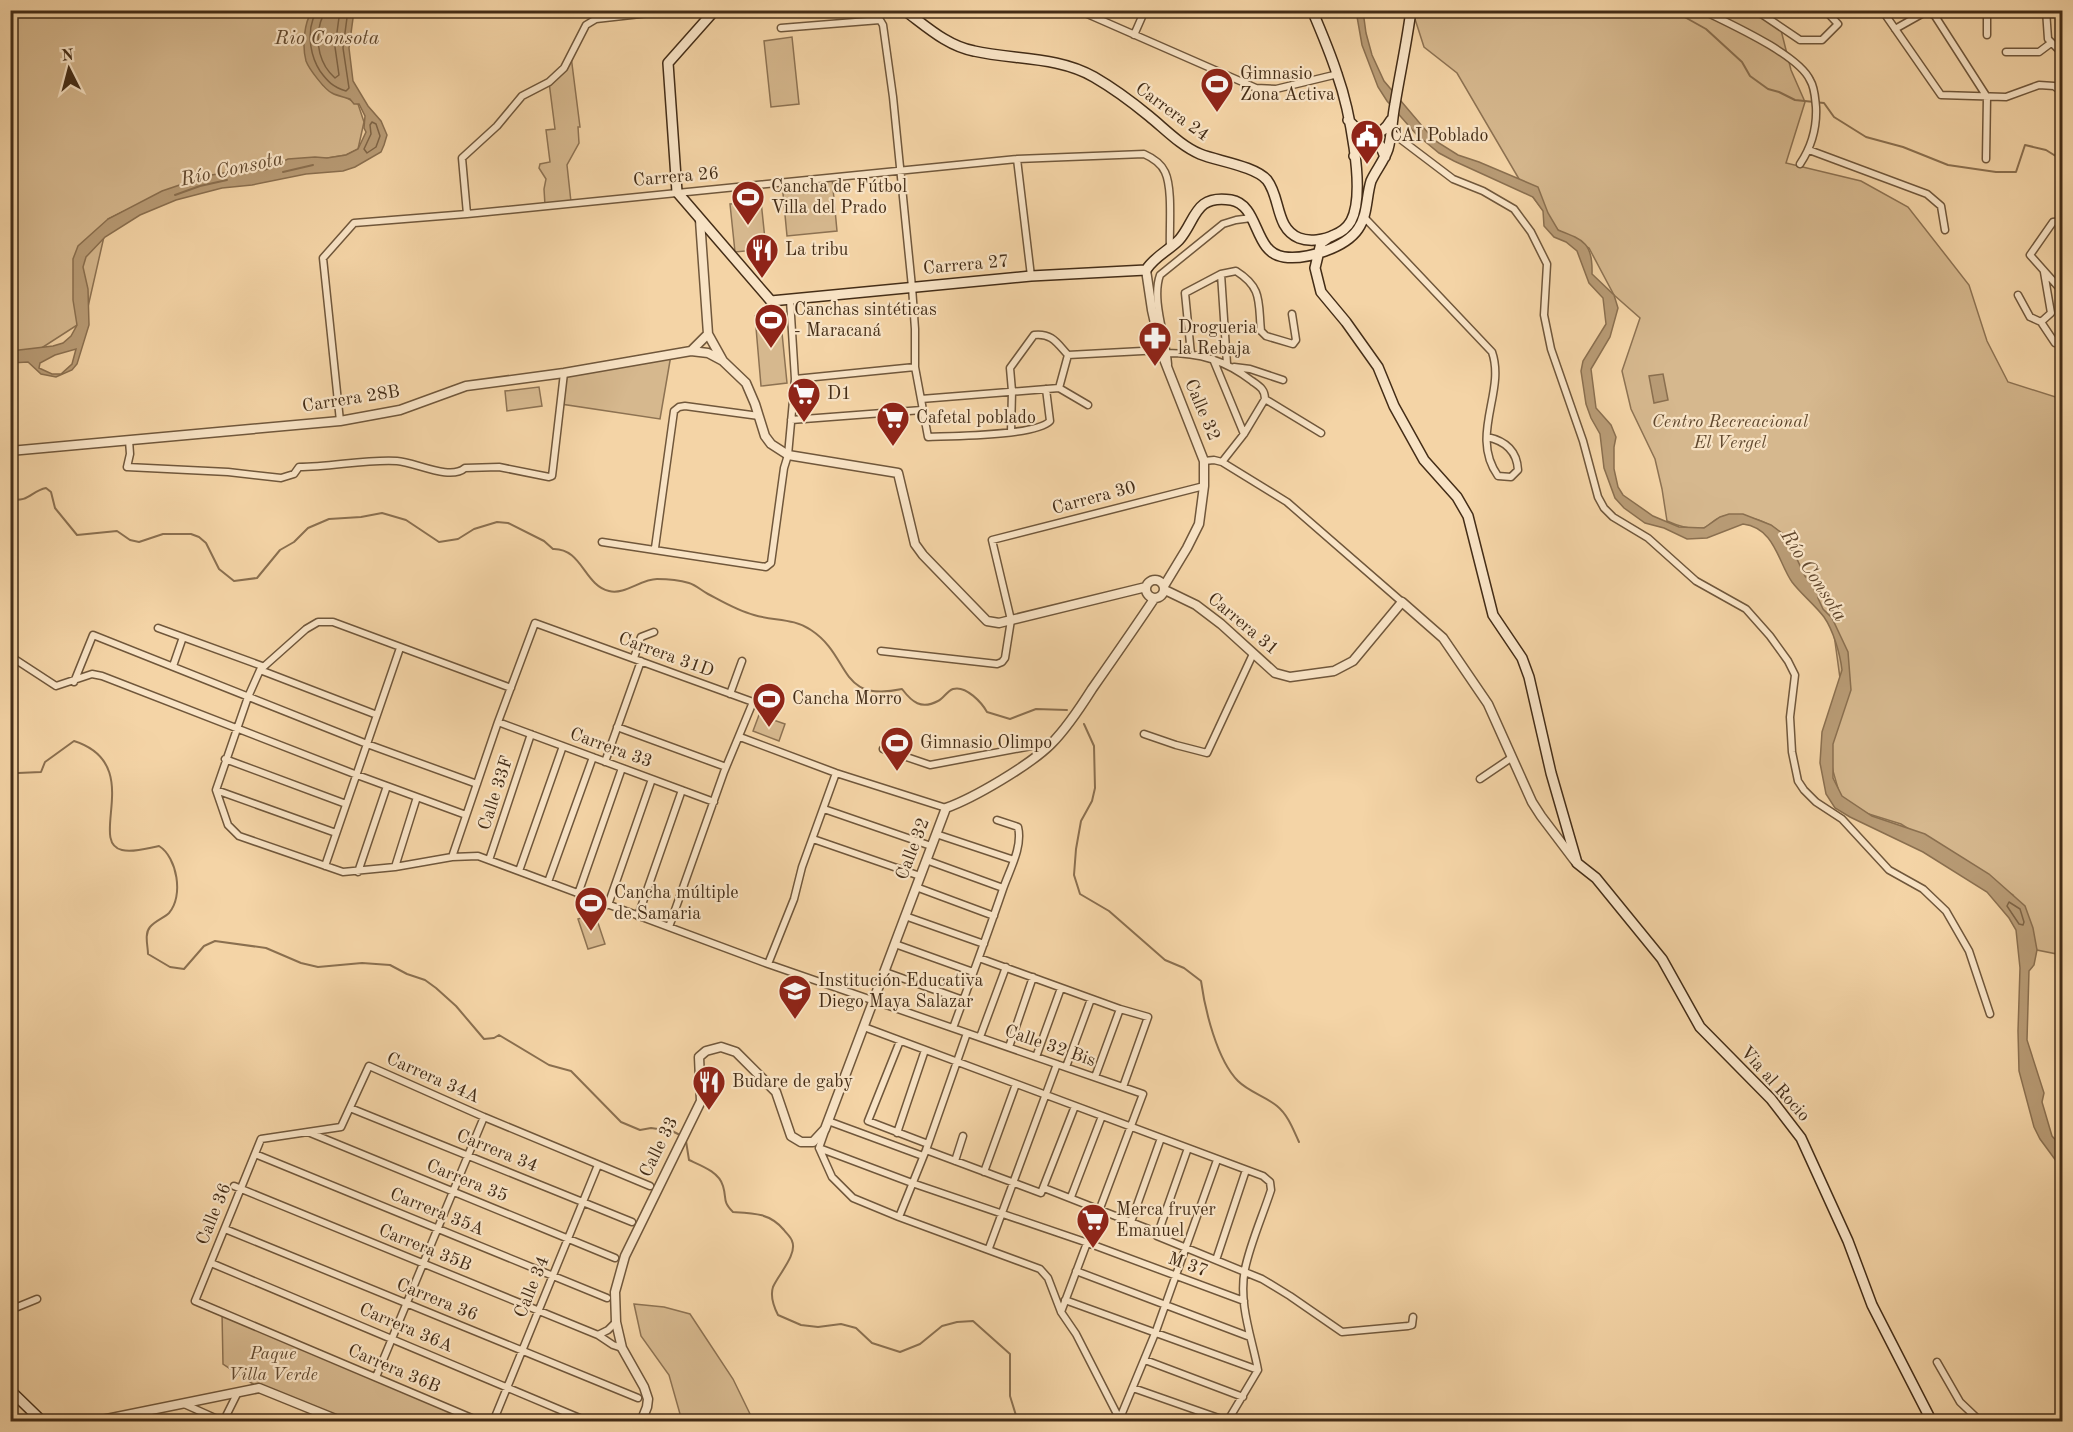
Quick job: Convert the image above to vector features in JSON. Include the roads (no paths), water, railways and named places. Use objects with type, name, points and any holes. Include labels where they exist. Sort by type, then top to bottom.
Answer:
[{"type":"main road","points":[[715,10],[668,63],[677,192],[771,301],[790,300]]},
{"type":"main road","name":"Carrera 24","points":[[904,10],[943,39],[958,46],[974,51],[1062,64],[1092,76],[1143,111],[1187,147],[1200,154],[1257,172],[1267,180],[1275,196],[1283,224],[1299,238],[1311,240],[1328,238]]},
{"type":"main road","points":[[1312,10],[1338,74],[1358,179],[1354,213],[1344,231],[1322,243],[1318,255],[1315,268],[1321,292],[1378,367],[1394,406],[1424,460],[1457,497],[1468,516],[1493,615],[1522,658],[1529,676],[1551,773],[1577,863]]},
{"type":"main road","points":[[1146,270],[1152,261],[1170,248],[1184,233],[1193,214],[1202,205],[1216,200],[1233,200],[1239,203],[1251,218],[1266,247],[1274,254],[1284,257],[1318,255],[1352,236],[1358,230],[1364,217],[1371,181],[1385,157],[1399,79],[1404,64],[1411,10]]},
{"type":"main road","points":[[1348,120],[1358,130],[1367,134],[1378,133],[1387,128],[1392,119]]},
{"type":"main road","points":[[1354,156],[1362,144],[1368,141],[1380,145],[1385,157]]},
{"type":"main road","name":"Carrera 27","points":[[790,300],[1031,276],[1146,270]]},
{"type":"main road","name":"Via al Rocio","points":[[1577,863],[1596,878],[1662,959],[1700,1027],[1771,1099],[1801,1138],[1848,1240],[1872,1305],[1932,1422]]},
{"type":"main road","points":[[10,1390],[43,1422]]},
{"type":"street","points":[[467,214],[462,158],[497,126],[522,96],[549,82],[564,68],[586,25],[596,19],[676,10]]},
{"type":"street","points":[[1078,10],[1256,88],[1276,89],[1338,74]]},
{"type":"street","points":[[1134,35],[1145,10]]},
{"type":"street","points":[[1701,10],[1765,42],[1798,65],[1810,78],[1815,93],[1816,117],[1809,150],[1800,164]]},
{"type":"street","points":[[1753,10],[1800,40],[1822,40],[1838,24],[1825,10]]},
{"type":"street","points":[[1882,10],[1941,95],[2006,97],[2039,85],[2054,86],[2062,92]]},
{"type":"street","points":[[1987,10],[1987,35]]},
{"type":"street","points":[[2046,10],[2047,33],[2051,43],[2062,53]]},
{"type":"street","points":[[1895,29],[1927,11],[1935,16],[1987,97],[1986,159]]},
{"type":"street","points":[[781,28],[880,20],[883,25],[889,62],[912,287],[915,367],[928,437],[1011,432],[1045,427],[1050,421],[1046,388]]},
{"type":"street","points":[[2006,52],[2039,51],[2051,43]]},
{"type":"street","points":[[1391,132],[1453,179],[1483,191],[1514,209],[1531,232],[1547,264],[1544,315],[1551,349],[1583,441],[1598,497],[1604,508],[1613,517],[1648,538],[1696,581],[1746,609],[1770,636],[1795,675],[1790,717],[1791,752],[1798,781],[1816,802],[1842,819],[1889,870],[1923,890],[1946,911],[1969,951],[1990,1014]]},
{"type":"street","points":[[1809,150],[1927,194],[1941,206],[1946,230]]},
{"type":"street","name":"Carrera 26","points":[[340,421],[323,258],[354,223],[467,214],[1017,159],[1144,154],[1156,159],[1166,173],[1169,194],[1170,248]]},
{"type":"street","points":[[1017,159],[1031,276]]},
{"type":"street","points":[[1364,217],[1492,352],[1496,367],[1487,438],[1487,454],[1498,476],[1511,477],[1518,470],[1517,459],[1507,445],[1497,439],[1487,438]]},
{"type":"street","points":[[1164,352],[1157,297],[1160,275],[1223,224],[1251,218]]},
{"type":"street","points":[[700,220],[708,334],[723,362],[746,383],[765,436],[771,444],[788,455],[898,473],[915,544],[987,621],[999,623],[1127,591],[1149,593],[1160,598],[1162,587],[1150,581],[1149,593]]},
{"type":"street","points":[[2062,221],[2053,222],[2030,255],[2062,291]]},
{"type":"street","name":"Calle 32","points":[[1146,270],[1146,283],[1170,376],[1204,461],[1204,486],[1199,524],[1180,561],[1162,587]]},
{"type":"street","points":[[1191,354],[1185,293],[1221,274],[1236,271],[1256,288],[1261,331],[1266,336],[1293,344],[1296,340],[1292,314]]},
{"type":"street","points":[[2041,322],[2050,313],[2044,272]]},
{"type":"street","points":[[1221,274],[1231,366],[1265,393],[1265,399],[1244,434],[1222,462]]},
{"type":"street","points":[[2018,295],[2030,317],[2041,322],[2055,343]]},
{"type":"street","points":[[602,542],[655,548],[766,567],[769,565],[788,455],[795,379],[790,300]]},
{"type":"street","points":[[691,351],[708,334]]},
{"type":"street","points":[[1011,432],[1010,368],[1034,335],[1044,334],[1053,338],[1068,356]]},
{"type":"street","name":"Carrera 28B","points":[[10,451],[340,421],[400,410],[466,386],[564,373],[691,351],[708,353],[723,362]]},
{"type":"street","points":[[1068,356],[1164,352],[1191,354],[1282,380]]},
{"type":"street","points":[[1059,388],[1068,356]]},
{"type":"street","points":[[1213,359],[1244,434]]},
{"type":"street","points":[[795,379],[915,367]]},
{"type":"street","points":[[129,440],[130,454],[127,467],[281,477],[294,474],[299,467],[399,461],[450,473],[462,471],[465,468],[499,467],[549,477],[552,476],[564,373]]},
{"type":"street","points":[[921,399],[1059,388],[1088,405]]},
{"type":"street","points":[[1265,399],[1321,433]]},
{"type":"street","points":[[655,548],[674,411],[685,406],[759,416]]},
{"type":"street","points":[[791,420],[922,410]]},
{"type":"street","points":[[1204,461],[1222,462],[1287,502],[1443,638],[1488,704],[1511,758],[1541,816],[1577,863]]},
{"type":"street","name":"Carrera 30","points":[[1011,620],[992,540],[1204,486]]},
{"type":"street","name":"Carrera 31","points":[[1162,587],[1196,605],[1221,624],[1275,673],[1290,677],[1334,670],[1353,661],[1402,602]]},
{"type":"street","name":"Calle 32","points":[[827,1125],[946,808],[1019,769],[1039,756],[1053,742],[1142,618],[1149,593]]},
{"type":"street","points":[[881,651],[997,664],[1005,658],[1011,620]]},
{"type":"street","points":[[336,833],[216,790],[225,759],[261,668],[306,629],[318,622],[333,622],[511,688],[452,857]]},
{"type":"street","name":"Carrera 31D","points":[[511,688],[535,623],[753,702],[740,737]]},
{"type":"street","points":[[158,628],[377,715]]},
{"type":"street","points":[[605,762],[637,660],[641,638],[654,632]]},
{"type":"street","points":[[74,682],[93,635],[367,744],[477,784]]},
{"type":"street","points":[[173,666],[183,637]]},
{"type":"street","points":[[325,866],[400,648]]},
{"type":"street","points":[[1144,734],[1207,753],[1253,654]]},
{"type":"street","points":[[10,656],[56,686],[74,682],[92,674],[102,676],[466,815]]},
{"type":"street","points":[[730,694],[742,660]]},
{"type":"street","name":"Carrera 33","points":[[498,722],[714,802]]},
{"type":"street","points":[[617,727],[726,767]]},
{"type":"street","name":"Calle 33F","points":[[489,860],[531,734]]},
{"type":"street","points":[[669,927],[726,767],[740,737],[836,773],[946,808]]},
{"type":"street","points":[[883,749],[930,765],[1053,742]]},
{"type":"street","points":[[519,871],[563,746]]},
{"type":"street","points":[[548,882],[592,757]]},
{"type":"street","points":[[1480,779],[1511,758]]},
{"type":"street","points":[[225,759],[346,804]]},
{"type":"street","points":[[578,894],[622,768]]},
{"type":"street","points":[[768,964],[794,899],[836,773]]},
{"type":"street","points":[[608,904],[652,779]]},
{"type":"street","points":[[358,872],[387,786]]},
{"type":"street","name":"Calle 32 Bis","points":[[216,790],[228,825],[239,836],[343,872],[395,867],[452,857],[478,856],[768,964],[1143,1094],[1132,1127]]},
{"type":"street","points":[[638,916],[682,790]]},
{"type":"street","points":[[395,867],[417,797]]},
{"type":"street","points":[[824,809],[931,846]]},
{"type":"street","points":[[953,1028],[1014,860],[1020,834],[1018,827],[997,820]]},
{"type":"street","points":[[936,834],[1014,860]]},
{"type":"street","points":[[813,839],[920,876]]},
{"type":"street","points":[[926,861],[1003,888]]},
{"type":"street","points":[[916,887],[994,916]]},
{"type":"street","points":[[905,916],[984,944]]},
{"type":"street","points":[[895,944],[973,972]]},
{"type":"street","points":[[978,958],[1148,1017],[1123,1087]]},
{"type":"street","points":[[980,1037],[1005,967]]},
{"type":"street","points":[[885,972],[963,1000]]},
{"type":"street","points":[[1009,1047],[1033,977]]},
{"type":"street","points":[[1036,1057],[1061,988]]},
{"type":"street","points":[[1066,1067],[1091,999]]},
{"type":"street","points":[[1095,1077],[1120,1009]]},
{"type":"street","points":[[864,1027],[1263,1176],[1270,1182],[1271,1190],[1244,1270],[1244,1301],[1258,1370],[1243,1397],[1227,1421],[1133,1388]]},
{"type":"street","points":[[899,1217],[926,1150],[967,1033]]},
{"type":"street","points":[[900,1041],[868,1120],[926,1150]]},
{"type":"street","name":"Calle 33","points":[[641,1422],[648,1399],[645,1387],[622,1348],[616,1322],[615,1292],[625,1256],[701,1101],[699,1057],[706,1051],[721,1047],[736,1052],[776,1092],[791,1136],[801,1142],[813,1142],[827,1125]]},
{"type":"street","points":[[2062,1048],[2062,1058]]},
{"type":"street","points":[[897,1133],[925,1050]]},
{"type":"street","points":[[989,1248],[1058,1064]]},
{"type":"street","name":"Carrera 34A","points":[[350,1108],[369,1066],[484,1117]]},
{"type":"street","points":[[984,1172],[1016,1084]]},
{"type":"street","points":[[1075,1106],[1041,1193],[926,1150],[827,1125],[819,1148],[832,1176],[853,1198],[1040,1269],[1048,1278],[1061,1312],[1076,1334],[1121,1420]]},
{"type":"street","points":[[308,1132],[341,1126],[350,1108]]},
{"type":"street","name":"Carrera 34","points":[[350,1108],[632,1222]]},
{"type":"street","points":[[1071,1197],[1102,1116]]},
{"type":"street","points":[[376,1377],[484,1117],[650,1186]]},
{"type":"street","points":[[1061,1312],[1132,1127]]},
{"type":"street","name":"Calle 36","points":[[195,1301],[225,1229],[237,1188],[261,1139],[308,1132]]},
{"type":"street","name":"Carrera 35","points":[[308,1132],[615,1258]]},
{"type":"street","points":[[955,1161],[963,1136]]},
{"type":"street","points":[[1131,1222],[1161,1138]]},
{"type":"street","name":"M 37","points":[[819,1148],[1244,1301]]},
{"type":"street","points":[[1156,1236],[1188,1149]]},
{"type":"street","name":"Carrera 35A","points":[[255,1154],[607,1298]]},
{"type":"street","points":[[1121,1420],[1166,1305],[1217,1160]]},
{"type":"street","name":"Calle 34","points":[[493,1422],[598,1165]]},
{"type":"street","points":[[1216,1260],[1246,1170]]},
{"type":"street","name":"Carrera 35B","points":[[237,1188],[598,1335],[622,1348]]},
{"type":"street","points":[[1044,1188],[1151,1230],[1156,1236],[1244,1270],[1290,1296],[1342,1332],[1413,1325],[1413,1317]]},
{"type":"street","name":"Carrera 36","points":[[225,1229],[638,1398]]},
{"type":"street","name":"Carrera 36A","points":[[211,1263],[589,1422]]},
{"type":"street","points":[[1077,1271],[1250,1337]]},
{"type":"street","points":[[10,1310],[37,1299]]},
{"type":"street","points":[[1065,1300],[1258,1370]]},
{"type":"street","name":"Carrera 36B","points":[[195,1301],[481,1422]]},
{"type":"street","points":[[1386,1320],[1387,1328]]},
{"type":"street","points":[[598,1335],[608,1330],[616,1322]]},
{"type":"street","points":[[1145,1360],[1243,1397]]},
{"type":"street","points":[[1937,1362],[1960,1402],[1981,1422]]},
{"type":"street","points":[[92,1422],[259,1388],[343,1422]]},
{"type":"street","points":[[184,1404],[223,1421],[237,1394]]},
{"type":"street","points":[[118,1417],[128,1422]]},
{"type":"water","name":"Rio Consota","points":[[312,11],[354,11],[349,48],[353,81],[368,106],[381,121],[387,135],[381,152],[343,171],[306,174],[252,185],[222,188],[176,200],[140,215],[105,237],[86,257],[83,267],[88,289],[89,325],[77,364],[72,370],[56,377],[41,374],[28,362],[11,363],[11,351],[53,346],[63,343],[71,336],[77,325],[73,300],[73,259],[78,246],[108,219],[162,191],[206,176],[240,170],[265,170],[288,159],[327,158],[346,155],[358,149],[366,132],[365,116],[359,104],[354,104],[350,99],[329,91],[306,61],[304,35]],"holes":[[[76,349],[72,364],[61,374],[52,374],[39,368],[40,363],[55,355]]]},
{"type":"water","points":[[1356,11],[1363,11],[1372,55],[1384,81],[1434,140],[1458,155],[1538,187],[1548,213],[1558,230],[1580,240],[1589,249],[1592,274],[1614,295],[1618,308],[1610,337],[1591,369],[1596,408],[1611,425],[1616,437],[1614,469],[1618,487],[1623,495],[1653,516],[1679,527],[1704,528],[1720,517],[1729,514],[1743,514],[1771,525],[1786,536],[1805,576],[1818,590],[1818,598],[1823,609],[1832,618],[1848,652],[1851,690],[1833,744],[1833,778],[1842,796],[1872,816],[1925,834],[1989,874],[2025,906],[2033,928],[2037,950],[2034,965],[2029,971],[2027,1040],[2044,1093],[2042,1102],[2052,1136],[2062,1147],[2062,1169],[2034,1127],[2019,1071],[2020,968],[2016,930],[2009,918],[1987,892],[1923,852],[1835,808],[1826,794],[1820,763],[1822,732],[1842,670],[1836,642],[1827,622],[1792,582],[1769,539],[1754,527],[1743,524],[1707,538],[1687,539],[1664,528],[1645,523],[1624,508],[1615,498],[1604,468],[1600,434],[1586,404],[1581,371],[1583,361],[1606,324],[1603,298],[1589,283],[1577,251],[1566,242],[1554,237],[1544,226],[1543,211],[1533,197],[1439,153],[1416,134],[1387,101],[1378,87],[1362,45]]},
{"type":"water","points":[[1663,374],[1668,400],[1654,403],[1649,376]]},
{"type":"waterway","points":[[1672,10],[1706,29],[1742,62],[1750,76],[1768,89],[1795,100],[1824,103],[1834,117],[1866,137],[1903,147],[1948,165],[1996,172],[2016,172],[2025,145],[2046,150],[2062,160]]},
{"type":"waterway","name":"Río Consota","points":[[283,172],[313,165]]},
{"type":"waterway","name":"Río Consota","points":[[175,195],[227,180]]},
{"type":"waterway","points":[[10,499],[26,498],[46,488],[51,492],[55,508],[77,535],[117,531],[130,540],[139,542],[163,534],[191,534],[206,543],[219,569],[234,581],[257,578],[280,550],[294,542],[308,528],[329,519],[382,513],[406,520],[439,542],[458,539],[474,529],[497,522],[508,523],[544,541],[553,549],[563,550],[570,554],[594,582],[609,591],[621,591],[657,579],[681,581],[694,585],[742,611],[804,626],[824,641],[855,684],[866,689],[881,692],[902,689],[913,701],[927,705],[940,700],[951,690],[958,688],[973,696],[987,712],[1010,719],[1036,709],[1067,710]]},
{"type":"waterway","points":[[1084,724],[1094,746],[1095,788],[1092,801],[1081,821],[1076,849],[1074,875],[1080,894],[1109,911],[1165,960],[1184,968],[1201,981],[1213,1034],[1224,1061],[1242,1085],[1281,1110],[1290,1122],[1299,1142]]},
{"type":"waterway","points":[[10,772],[41,772],[45,762],[74,741],[95,752],[107,767],[112,783],[110,833],[113,844],[126,851],[159,846],[165,851],[174,868],[177,887],[174,906],[169,913],[150,927],[147,937],[148,954],[170,967],[184,969],[204,946],[215,941],[266,948],[301,963],[318,967],[362,963],[390,965],[425,980],[436,988],[456,1006],[484,1039],[499,1035],[549,1065],[571,1071],[621,1122],[640,1130],[651,1128],[672,1131],[680,1135]]},
{"type":"waterway","points":[[686,1141],[689,1160],[718,1177],[723,1186],[726,1202],[733,1212],[767,1217],[779,1224],[791,1240],[792,1252],[772,1290],[778,1315],[801,1325],[818,1327],[841,1324],[856,1328],[872,1343],[900,1352],[920,1344],[942,1326],[973,1321],[1010,1354],[1010,1396],[1018,1422]]},
{"type":"place","name":"Gimnasio Zona Activa","points":[[1217,113]]},
{"type":"place","name":"CAI Poblado","points":[[1367,165]]},
{"type":"place","name":"Cancha de Fútbol Villa del Prado","points":[[748,226]]},
{"type":"place","name":"La tribu","points":[[762,279]]},
{"type":"place","name":"Canchas sintéticas - Maracaná","points":[[771,349]]},
{"type":"place","name":"Drogueria la Rebaja","points":[[1155,367]]},
{"type":"place","name":"D1","points":[[804,423]]},
{"type":"place","name":"Cafetal poblado","points":[[893,447]]},
{"type":"place","name":"Cancha Morro","points":[[769,728]]},
{"type":"place","name":"Gimnasio Olimpo","points":[[897,772]]},
{"type":"place","name":"Cancha múltiple de Samaria","points":[[591,932]]},
{"type":"place","name":"Institución Educativa Diego Maya Salazar","points":[[795,1020]]},
{"type":"place","name":"Budare de gaby","points":[[709,1111]]},
{"type":"place","name":"Merca fruver Emanuel","points":[[1093,1249]]},
{"type":"park label","name":"Centro Recreacional El Vergel","points":[[1730,432]]},
{"type":"park label","name":"Paque Villa Verde","points":[[273,1364]]}]
